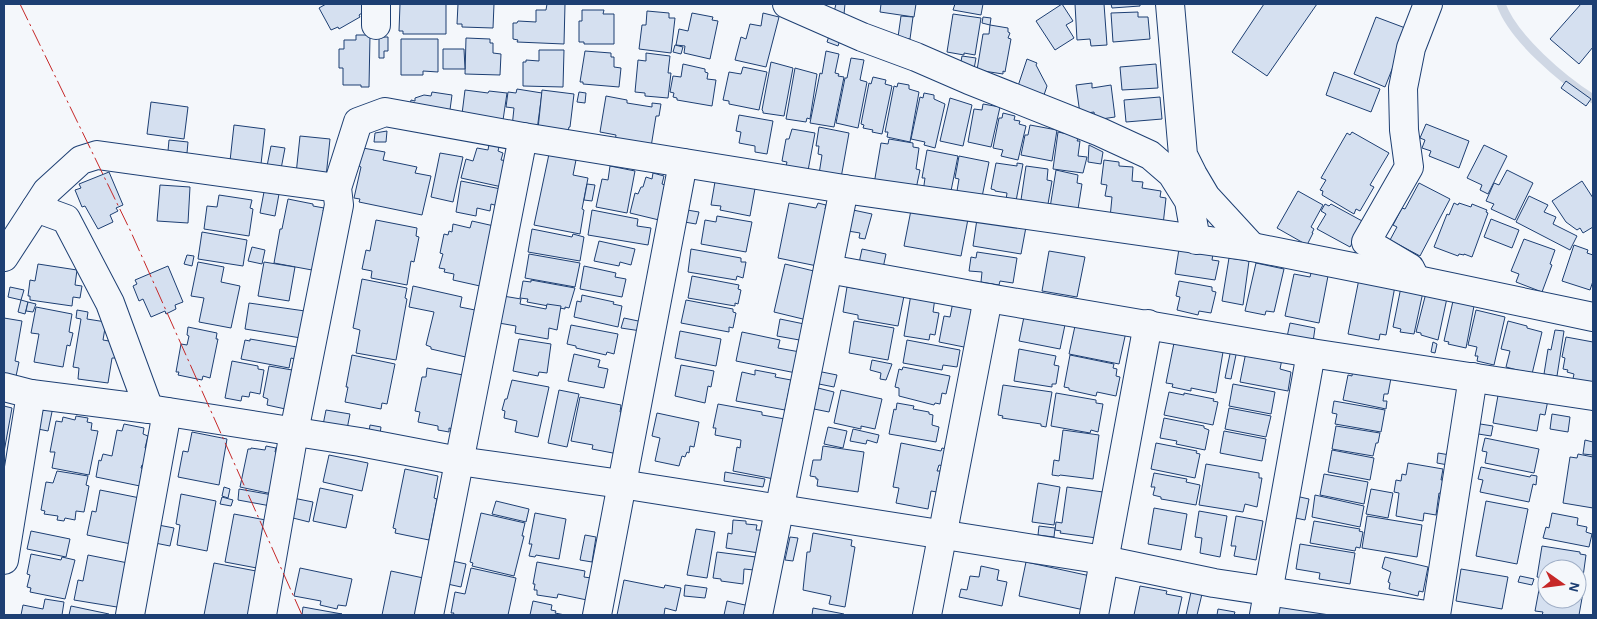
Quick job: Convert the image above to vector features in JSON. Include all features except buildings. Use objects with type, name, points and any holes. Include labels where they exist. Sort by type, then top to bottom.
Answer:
[{"type":"street","points":[[787,4],[862,37],[1100,132],[1150,155],[1172,174],[1189,201],[1196,240]]},
{"type":"street","points":[[1170,4],[1183,155],[1206,197],[1252,247]]},
{"type":"street","points":[[1415,279],[1410,268],[1366,242],[1409,167],[1404,130],[1403,88],[1411,48],[1428,4]]},
{"type":"street","points":[[262,615],[294,432],[339,205],[337,188],[358,122],[385,112],[523,137],[844,189],[1252,247],[1593,317]]},
{"type":"street","points":[[429,615],[523,137]]},
{"type":"street","points":[[4,257],[47,191],[81,160],[97,155],[337,188]]},
{"type":"street","points":[[597,615],[683,163]]},
{"type":"street","points":[[758,615],[844,189]]},
{"type":"street","points":[[36,208],[66,219],[110,303],[158,411],[130,615]]},
{"type":"street","points":[[828,268],[988,298],[1311,353],[1593,396]]},
{"type":"street","points":[[927,615],[988,298]]},
{"type":"street","points":[[1094,615],[1148,324]]},
{"type":"street","points":[[1266,603],[1311,353]]},
{"type":"street","points":[[1436,615],[1473,377]]},
{"type":"street","points":[[4,387],[31,394],[158,411],[360,442],[459,461],[621,484],[1104,560],[1214,583],[1266,603],[1427,615]]},
{"type":"street","points":[[4,560],[31,394]]},
{"type":"waterway","points":[[1501,4],[1516,31],[1527,44],[1554,70],[1593,99]]},
{"type":"power","points":[[20,4],[131,232],[302,615]]}]
